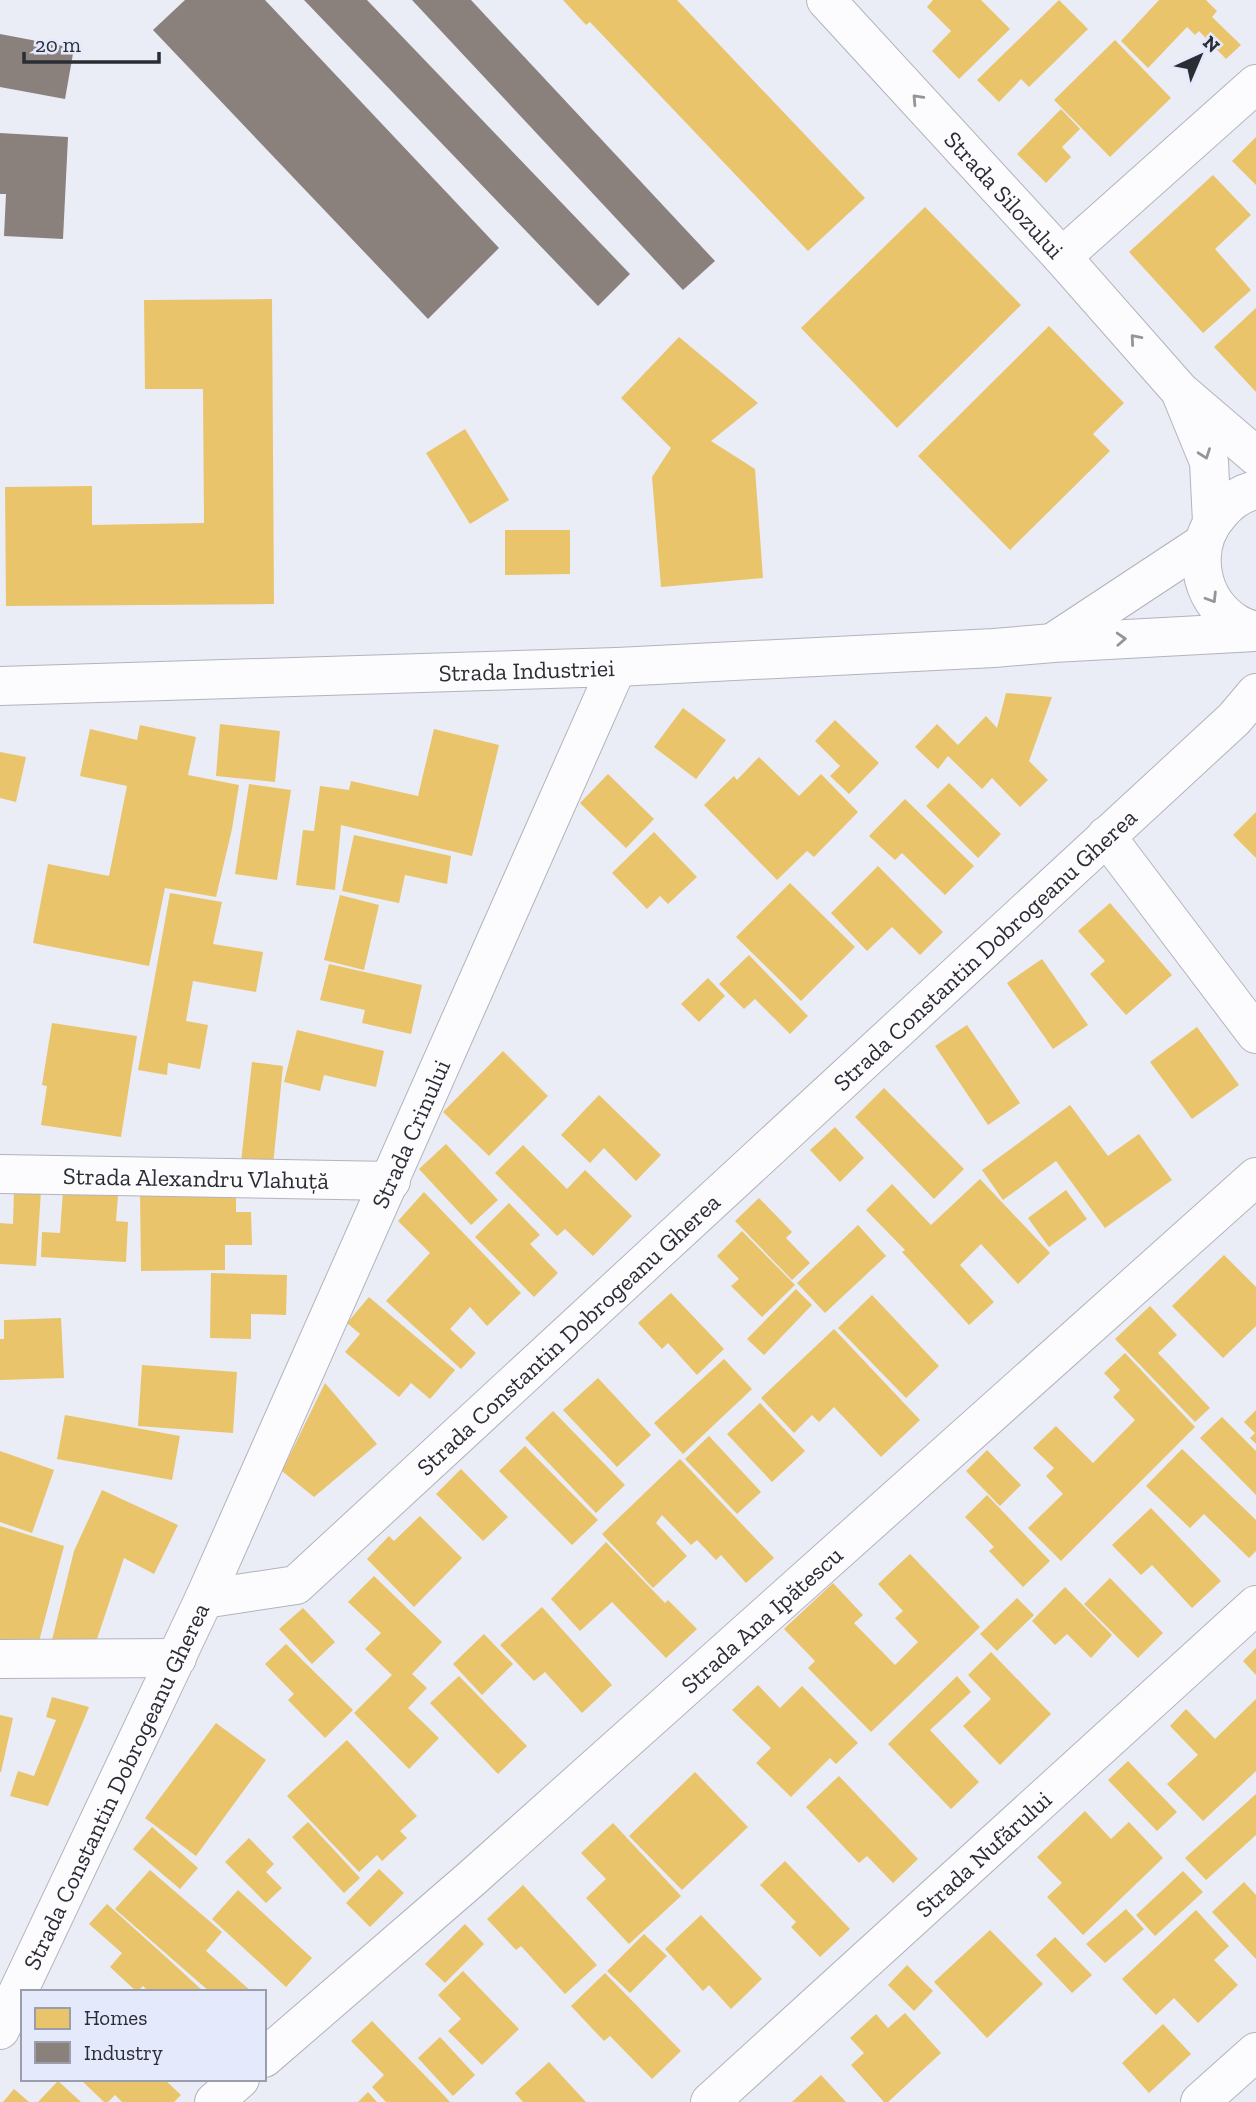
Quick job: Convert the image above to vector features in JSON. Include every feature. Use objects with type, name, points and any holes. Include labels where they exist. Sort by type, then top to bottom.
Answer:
[{"type":"street","name":"Strada Silozului","points":[[826,0],[1062,257],[1180,391],[1256,456]]},
{"type":"street","points":[[1062,257],[1256,84]]},
{"type":"street","name":"Strada Silozului","points":[[1180,391],[1209,462],[1207,533],[1201,567],[1206,589],[1219,609],[1236,624],[1256,632]]},
{"type":"street","points":[[1207,533],[1228,503],[1256,490]]},
{"type":"street","name":"Strada Industriei","points":[[1053,643],[1207,533]]},
{"type":"street","name":"Strada Industriei","points":[[0,686],[617,667],[994,649],[1053,643],[1256,632]]},
{"type":"street","name":"Strada Crinului","points":[[204,1599],[617,667]]},
{"type":"street","name":"Strada Constantin Dobrogeanu Gherea","points":[[0,2030],[204,1599],[296,1585],[1234,719],[1256,693]]},
{"type":"street","points":[[1106,836],[1256,1034]]},
{"type":"street","name":"Strada Alexandru Vlahuță","points":[[0,1174],[391,1181]]},
{"type":"street","name":"Strada Ana Ipătescu","points":[[266,2056],[481,1870],[1256,1177]]},
{"type":"street","name":"Strada Nufărului","points":[[710,2102],[1256,1605]]},
{"type":"street","points":[[0,1659],[177,1658]]},
{"type":"street","points":[[1200,2102],[1256,2052]]},
{"type":"street","points":[[214,2102],[238,2081]]},
{"type":"building: Homes","points":[[563,0],[677,0],[865,198],[808,251],[590,22],[586,25]]},
{"type":"building: Homes","points":[[933,0],[981,0],[1010,29],[959,79],[932,51],[951,31],[927,7]]},
{"type":"building: Homes","points":[[1059,0],[1088,29],[1029,87],[1021,79],[999,102],[977,80]]},
{"type":"building: Homes","points":[[1159,0],[1206,0],[1217,11],[1212,17],[1241,45],[1226,59],[1199,31],[1195,35],[1187,27],[1148,68],[1121,41]]},
{"type":"building: Homes","points":[[1115,40],[1171,98],[1110,157],[1054,100]]},
{"type":"building: Homes","points":[[1061,109],[1080,129],[1062,147],[1071,157],[1046,183],[1017,154]]},
{"type":"building: Homes","points":[[1256,137],[1256,185],[1232,161]]},
{"type":"building: Homes","points":[[1213,175],[1251,215],[1215,249],[1251,290],[1203,333],[1129,252]]},
{"type":"building: Homes","points":[[925,207],[1021,305],[897,428],[801,328]]},
{"type":"building: Homes","points":[[272,299],[274,604],[6,606],[5,487],[92,486],[92,525],[204,523],[203,389],[145,389],[144,300]]},
{"type":"building: Homes","points":[[1256,308],[1256,392],[1214,347]]},
{"type":"building: Homes","points":[[1049,326],[1124,403],[1093,434],[1110,451],[1010,550],[918,456]]},
{"type":"building: Homes","points":[[679,337],[758,403],[711,441],[755,469],[763,578],[661,587],[652,477],[671,448],[621,398]]},
{"type":"building: Homes","points":[[465,429],[509,500],[470,524],[426,453]]},
{"type":"building: Homes","points":[[505,530],[570,530],[570,574],[505,575]]},
{"type":"building: Homes","points":[[1006,693],[1052,697],[1029,761],[1048,780],[1020,807],[992,778],[982,789],[948,756],[938,769],[915,747],[937,724],[958,745],[986,716],[997,728]]},
{"type":"building: Homes","points":[[683,708],[726,740],[696,779],[654,747]]},
{"type":"building: Homes","points":[[835,720],[879,763],[849,794],[830,776],[840,766],[815,741]]},
{"type":"building: Homes","points":[[220,724],[280,731],[275,782],[216,776]]},
{"type":"building: Homes","points":[[140,725],[196,737],[188,775],[239,785],[216,897],[165,888],[149,966],[33,943],[48,864],[109,876],[127,786],[80,776],[90,729],[137,740]]},
{"type":"building: Homes","points":[[434,729],[499,745],[472,856],[341,825],[335,890],[296,885],[303,830],[314,831],[320,786],[349,790],[351,781],[418,796]]},
{"type":"building: Homes","points":[[0,752],[26,757],[16,802],[0,798]]},
{"type":"building: Homes","points":[[759,757],[799,796],[821,774],[858,812],[814,857],[807,851],[777,880],[704,805],[734,776],[737,780]]},
{"type":"building: Homes","points":[[608,774],[654,819],[626,848],[580,803]]},
{"type":"building: Homes","points":[[949,783],[1001,834],[978,858],[926,806]]},
{"type":"building: Homes","points":[[249,784],[291,790],[277,880],[235,874]]},
{"type":"building: Homes","points":[[905,799],[974,866],[945,895],[902,853],[895,860],[869,836]]},
{"type":"building: Homes","points":[[1256,812],[1256,858],[1233,835]]},
{"type":"building: Homes","points":[[654,832],[697,877],[668,904],[660,896],[647,909],[612,873]]},
{"type":"building: Homes","points":[[354,835],[451,856],[447,884],[405,875],[399,903],[342,891]]},
{"type":"building: Homes","points":[[878,866],[943,932],[920,955],[892,927],[867,951],[831,913]]},
{"type":"building: Homes","points":[[790,883],[855,947],[801,1001],[736,937]]},
{"type":"building: Homes","points":[[170,893],[222,902],[213,944],[263,952],[256,992],[193,981],[186,1021],[208,1025],[200,1069],[168,1063],[167,1075],[138,1070]]},
{"type":"building: Homes","points":[[340,895],[379,905],[364,970],[324,960]]},
{"type":"building: Homes","points":[[1110,903],[1172,975],[1126,1015],[1090,974],[1105,961],[1078,931]]},
{"type":"building: Homes","points":[[749,955],[808,1016],[790,1034],[755,999],[744,1009],[719,984]]},
{"type":"building: Homes","points":[[1042,959],[1088,1025],[1053,1049],[1007,983]]},
{"type":"building: Homes","points":[[329,964],[422,985],[411,1034],[362,1023],[365,1010],[320,1000]]},
{"type":"building: Homes","points":[[708,978],[725,996],[699,1022],[681,1004]]},
{"type":"building: Homes","points":[[52,1023],[137,1036],[121,1137],[41,1125],[47,1086],[42,1085]]},
{"type":"building: Homes","points":[[967,1025],[1020,1103],[988,1125],[935,1046]]},
{"type":"building: Homes","points":[[1197,1027],[1239,1085],[1192,1119],[1150,1062]]},
{"type":"building: Homes","points":[[297,1030],[384,1051],[376,1087],[324,1075],[320,1091],[284,1082]]},
{"type":"building: Homes","points":[[503,1051],[548,1096],[489,1156],[443,1112]]},
{"type":"building: Homes","points":[[252,1062],[283,1066],[273,1165],[241,1162]]},
{"type":"building: Homes","points":[[884,1088],[964,1169],[934,1199],[855,1117]]},
{"type":"building: Homes","points":[[599,1095],[661,1155],[636,1181],[604,1148],[590,1163],[561,1135]]},
{"type":"building: Homes","points":[[1070,1105],[1108,1156],[1139,1134],[1172,1180],[1105,1228],[1056,1161],[1003,1200],[982,1170]]},
{"type":"building: Homes","points":[[835,1127],[864,1158],[840,1182],[810,1150]]},
{"type":"building: Homes","points":[[446,1144],[498,1200],[471,1225],[419,1169]]},
{"type":"building: Homes","points":[[523,1145],[567,1189],[585,1170],[632,1216],[593,1256],[565,1229],[557,1236],[495,1173]]},
{"type":"building: Homes","points":[[980,1179],[1050,1253],[1018,1284],[981,1244],[960,1265],[994,1302],[969,1325],[902,1252],[905,1250],[866,1210],[892,1184],[931,1225]]},
{"type":"building: Homes","points":[[14,1190],[41,1191],[36,1266],[0,1264],[0,1223],[13,1224]]},
{"type":"building: Homes","points":[[1066,1190],[1087,1219],[1049,1247],[1028,1218]]},
{"type":"building: Homes","points":[[63,1191],[118,1195],[116,1221],[128,1222],[126,1262],[41,1257],[42,1232],[60,1233]]},
{"type":"building: Homes","points":[[140,1191],[236,1191],[236,1212],[251,1212],[252,1245],[225,1245],[225,1270],[141,1271]]},
{"type":"building: Homes","points":[[424,1192],[521,1293],[487,1326],[470,1307],[450,1329],[476,1353],[461,1369],[386,1301],[430,1253],[398,1221]]},
{"type":"building: Homes","points":[[759,1198],[792,1232],[786,1238],[810,1263],[792,1280],[735,1221]]},
{"type":"building: Homes","points":[[509,1203],[540,1235],[530,1244],[558,1273],[534,1297],[475,1237]]},
{"type":"building: Homes","points":[[858,1225],[886,1256],[825,1313],[797,1283]]},
{"type":"building: Homes","points":[[742,1231],[795,1285],[762,1317],[731,1286],[739,1279],[717,1256]]},
{"type":"building: Homes","points":[[1224,1255],[1256,1287],[1256,1326],[1223,1358],[1172,1306]]},
{"type":"building: Homes","points":[[211,1273],[287,1275],[286,1315],[251,1314],[251,1339],[210,1338]]},
{"type":"building: Homes","points":[[796,1289],[812,1305],[764,1355],[747,1339]]},
{"type":"building: Homes","points":[[671,1293],[724,1349],[697,1375],[668,1343],[662,1349],[638,1323]]},
{"type":"building: Homes","points":[[872,1295],[939,1366],[906,1398],[838,1328]]},
{"type":"building: Homes","points":[[369,1297],[455,1370],[430,1399],[411,1383],[399,1397],[345,1352],[360,1334],[347,1323]]},
{"type":"building: Homes","points":[[1150,1306],[1177,1335],[1158,1353],[1210,1408],[1195,1422],[1115,1339]]},
{"type":"building: Homes","points":[[61,1318],[64,1378],[0,1380],[0,1339],[4,1339],[4,1320]]},
{"type":"building: Homes","points":[[834,1329],[920,1420],[881,1457],[834,1407],[819,1422],[812,1415],[794,1433],[761,1398]]},
{"type":"building: Homes","points":[[1125,1353],[1195,1427],[1061,1561],[1028,1528],[1063,1494],[1046,1476],[1054,1468],[1033,1448],[1056,1426],[1093,1463],[1135,1420],[1113,1397],[1120,1390],[1104,1373]]},
{"type":"building: Homes","points":[[724,1359],[752,1389],[683,1454],[654,1423]]},
{"type":"building: Homes","points":[[142,1365],[237,1372],[233,1433],[138,1426]]},
{"type":"building: Homes","points":[[598,1378],[651,1435],[617,1467],[563,1410]]},
{"type":"building: Homes","points":[[325,1383],[377,1444],[314,1497],[282,1471]]},
{"type":"building: Homes","points":[[760,1403],[805,1451],[772,1482],[727,1434]]},
{"type":"building: Homes","points":[[1256,1410],[1256,1444],[1250,1438],[1255,1433],[1244,1422]]},
{"type":"building: Homes","points":[[553,1411],[625,1485],[596,1513],[525,1438]]},
{"type":"building: Homes","points":[[65,1415],[180,1436],[172,1480],[57,1459]]},
{"type":"building: Homes","points":[[1222,1417],[1256,1451],[1256,1495],[1200,1438]]},
{"type":"building: Homes","points":[[709,1436],[761,1492],[737,1514],[685,1459]]},
{"type":"building: Homes","points":[[525,1446],[598,1520],[572,1545],[499,1471]]},
{"type":"building: Homes","points":[[1182,1449],[1256,1520],[1256,1551],[1249,1558],[1204,1514],[1190,1528],[1146,1486]]},
{"type":"building: Homes","points":[[987,1450],[1021,1485],[1000,1506],[966,1471]]},
{"type":"building: Homes","points":[[0,1451],[54,1470],[32,1533],[0,1522]]},
{"type":"building: Homes","points":[[680,1459],[774,1558],[746,1583],[721,1555],[716,1560],[697,1540],[691,1545],[662,1515],[656,1523],[687,1556],[653,1588],[602,1534]]},
{"type":"building: Homes","points":[[461,1469],[508,1517],[483,1541],[436,1494]]},
{"type":"building: Homes","points":[[102,1490],[178,1525],[154,1574],[124,1558],[94,1648],[51,1644],[74,1551]]},
{"type":"building: Homes","points":[[987,1495],[1050,1561],[1023,1587],[989,1551],[994,1547],[965,1517]]},
{"type":"building: Homes","points":[[1151,1508],[1221,1581],[1192,1608],[1152,1565],[1141,1575],[1112,1545]]},
{"type":"building: Homes","points":[[420,1516],[462,1558],[414,1607],[367,1559],[389,1536],[394,1541]]},
{"type":"building: Homes","points":[[0,1526],[64,1546],[37,1649],[0,1646]]},
{"type":"building: Homes","points":[[606,1542],[665,1603],[668,1600],[697,1629],[666,1658],[612,1602],[580,1631],[551,1599]]},
{"type":"building: Homes","points":[[910,1554],[980,1627],[871,1732],[808,1668],[815,1661],[784,1629],[833,1583],[863,1615],[854,1623],[895,1665],[918,1642],[895,1618],[903,1611],[878,1584]]},
{"type":"building: Homes","points":[[374,1576],[442,1642],[412,1674],[427,1688],[408,1708],[439,1738],[409,1769],[354,1713],[392,1675],[365,1649],[381,1633],[348,1602]]},
{"type":"building: Homes","points":[[1110,1578],[1163,1633],[1138,1658],[1084,1604]]},
{"type":"building: Homes","points":[[1065,1587],[1112,1635],[1091,1658],[1067,1634],[1055,1645],[1032,1621]]},
{"type":"building: Homes","points":[[1017,1598],[1034,1615],[997,1651],[980,1634]]},
{"type":"building: Homes","points":[[542,1607],[612,1685],[582,1713],[545,1672],[534,1681],[500,1645]]},
{"type":"building: Homes","points":[[303,1608],[335,1642],[312,1664],[279,1629]]},
{"type":"building: Homes","points":[[484,1634],[513,1664],[482,1695],[453,1664]]},
{"type":"building: Homes","points":[[286,1644],[353,1710],[325,1738],[288,1700],[294,1694],[265,1664]]},
{"type":"building: Homes","points":[[1256,1648],[1256,1675],[1243,1661]]},
{"type":"building: Homes","points":[[991,1652],[1051,1714],[1000,1765],[963,1726],[991,1699],[968,1675]]},
{"type":"building: Homes","points":[[459,1676],[527,1746],[498,1774],[430,1703]]},
{"type":"building: Homes","points":[[957,1676],[971,1692],[930,1730],[979,1782],[951,1809],[888,1744]]},
{"type":"building: Homes","points":[[758,1685],[780,1708],[802,1686],[858,1743],[836,1764],[830,1758],[791,1797],[756,1763],[771,1748],[732,1710]]},
{"type":"building: Homes","points":[[52,1697],[89,1707],[48,1806],[10,1796],[18,1771],[34,1776],[56,1720],[46,1717]]},
{"type":"building: Homes","points":[[1256,1699],[1256,1771],[1203,1821],[1167,1784],[1198,1755],[1170,1726],[1186,1709],[1215,1739]]},
{"type":"building: Homes","points":[[0,1715],[13,1718],[1,1772],[0,1772]]},
{"type":"building: Homes","points":[[216,1723],[266,1760],[196,1856],[145,1818]]},
{"type":"building: Homes","points":[[347,1740],[417,1816],[400,1831],[407,1838],[382,1861],[377,1855],[359,1872],[287,1796]]},
{"type":"building: Homes","points":[[1128,1761],[1177,1812],[1157,1831],[1108,1780]]},
{"type":"building: Homes","points":[[695,1772],[748,1827],[682,1890],[629,1836]]},
{"type":"building: Homes","points":[[839,1776],[918,1859],[893,1883],[867,1856],[859,1863],[806,1807]]},
{"type":"building: Homes","points":[[1256,1794],[1256,1835],[1206,1880],[1185,1858]]},
{"type":"building: Homes","points":[[1085,1811],[1111,1839],[1129,1822],[1163,1858],[1083,1935],[1047,1897],[1062,1883],[1037,1857]]},
{"type":"building: Homes","points":[[308,1822],[360,1878],[344,1893],[292,1837]]},
{"type":"building: Homes","points":[[613,1823],[681,1896],[629,1944],[586,1898],[606,1879],[581,1853]]},
{"type":"building: Homes","points":[[152,1827],[198,1868],[180,1889],[133,1849]]},
{"type":"building: Homes","points":[[249,1838],[274,1864],[266,1872],[282,1888],[266,1903],[225,1862]]},
{"type":"building: Homes","points":[[785,1861],[850,1929],[820,1957],[791,1927],[796,1922],[760,1885]]},
{"type":"building: Homes","points":[[379,1869],[404,1893],[370,1927],[346,1903]]},
{"type":"building: Homes","points":[[150,1870],[222,1932],[206,1951],[250,1990],[208,1990],[115,1909]]},
{"type":"building: Homes","points":[[1183,1871],[1203,1892],[1155,1936],[1136,1915]]},
{"type":"building: Homes","points":[[1244,1882],[1256,1895],[1256,1959],[1212,1912]]},
{"type":"building: Homes","points":[[523,1885],[597,1965],[565,1994],[521,1946],[516,1950],[487,1919]]},
{"type":"building: Homes","points":[[238,1890],[312,1958],[286,1987],[212,1919]]},
{"type":"building: Homes","points":[[107,1904],[202,1990],[147,1990],[143,1986],[135,1990],[110,1967],[122,1953],[89,1924]]},
{"type":"building: Homes","points":[[1126,1909],[1144,1929],[1105,1963],[1086,1944]]},
{"type":"building: Homes","points":[[1196,1910],[1229,1946],[1214,1960],[1238,1985],[1198,2023],[1174,1998],[1156,2015],[1122,1979]]},
{"type":"building: Homes","points":[[701,1915],[762,1979],[731,2009],[709,1985],[703,1991],[665,1949]]},
{"type":"building: Homes","points":[[465,1924],[484,1944],[445,1983],[425,1964]]},
{"type":"building: Homes","points":[[990,1930],[1043,1984],[987,2038],[934,1982]]},
{"type":"building: Homes","points":[[644,1934],[667,1956],[630,1993],[607,1971]]},
{"type":"building: Homes","points":[[1055,1937],[1092,1975],[1072,1993],[1036,1955]]},
{"type":"building: Homes","points":[[907,1965],[933,1991],[914,2011],[888,1985]]},
{"type":"building: Homes","points":[[463,1971],[519,2029],[482,2065],[448,2031],[461,2019],[438,1995]]},
{"type":"building: Homes","points":[[605,1973],[681,2051],[652,2079],[610,2036],[604,2041],[571,2006]]},
{"type":"building: Homes","points":[[905,2013],[941,2053],[888,2102],[884,2102],[851,2065],[864,2053],[850,2038],[876,2014],[888,2028]]},
{"type":"building: Homes","points":[[372,2021],[450,2102],[386,2102],[372,2087],[384,2075],[351,2041]]},
{"type":"building: Homes","points":[[1163,2024],[1191,2054],[1149,2093],[1122,2063]]},
{"type":"building: Homes","points":[[440,2037],[475,2075],[453,2096],[418,2058]]},
{"type":"building: Homes","points":[[549,2062],[586,2102],[523,2102],[515,2093]]},
{"type":"building: Homes","points":[[821,2075],[846,2102],[792,2102]]},
{"type":"building: Homes","points":[[58,2081],[81,2102],[38,2102]]},
{"type":"building: Homes","points":[[82,2081],[166,2081],[181,2095],[174,2102],[122,2102],[115,2095],[108,2102],[104,2102]]},
{"type":"building: Homes","points":[[14,2089],[29,2102],[3,2102]]},
{"type":"building: Homes","points":[[368,2092],[377,2102],[358,2102]]},
{"type":"building: Industry","points":[[185,0],[265,0],[499,248],[428,319],[153,30]]},
{"type":"building: Industry","points":[[304,0],[367,0],[630,274],[598,306]]},
{"type":"building: Industry","points":[[412,0],[471,0],[715,261],[683,290]]},
{"type":"building: Industry","points":[[0,34],[74,48],[65,99],[0,87]]},
{"type":"building: Industry","points":[[0,133],[68,137],[63,239],[4,236],[6,194],[0,194]]}]
